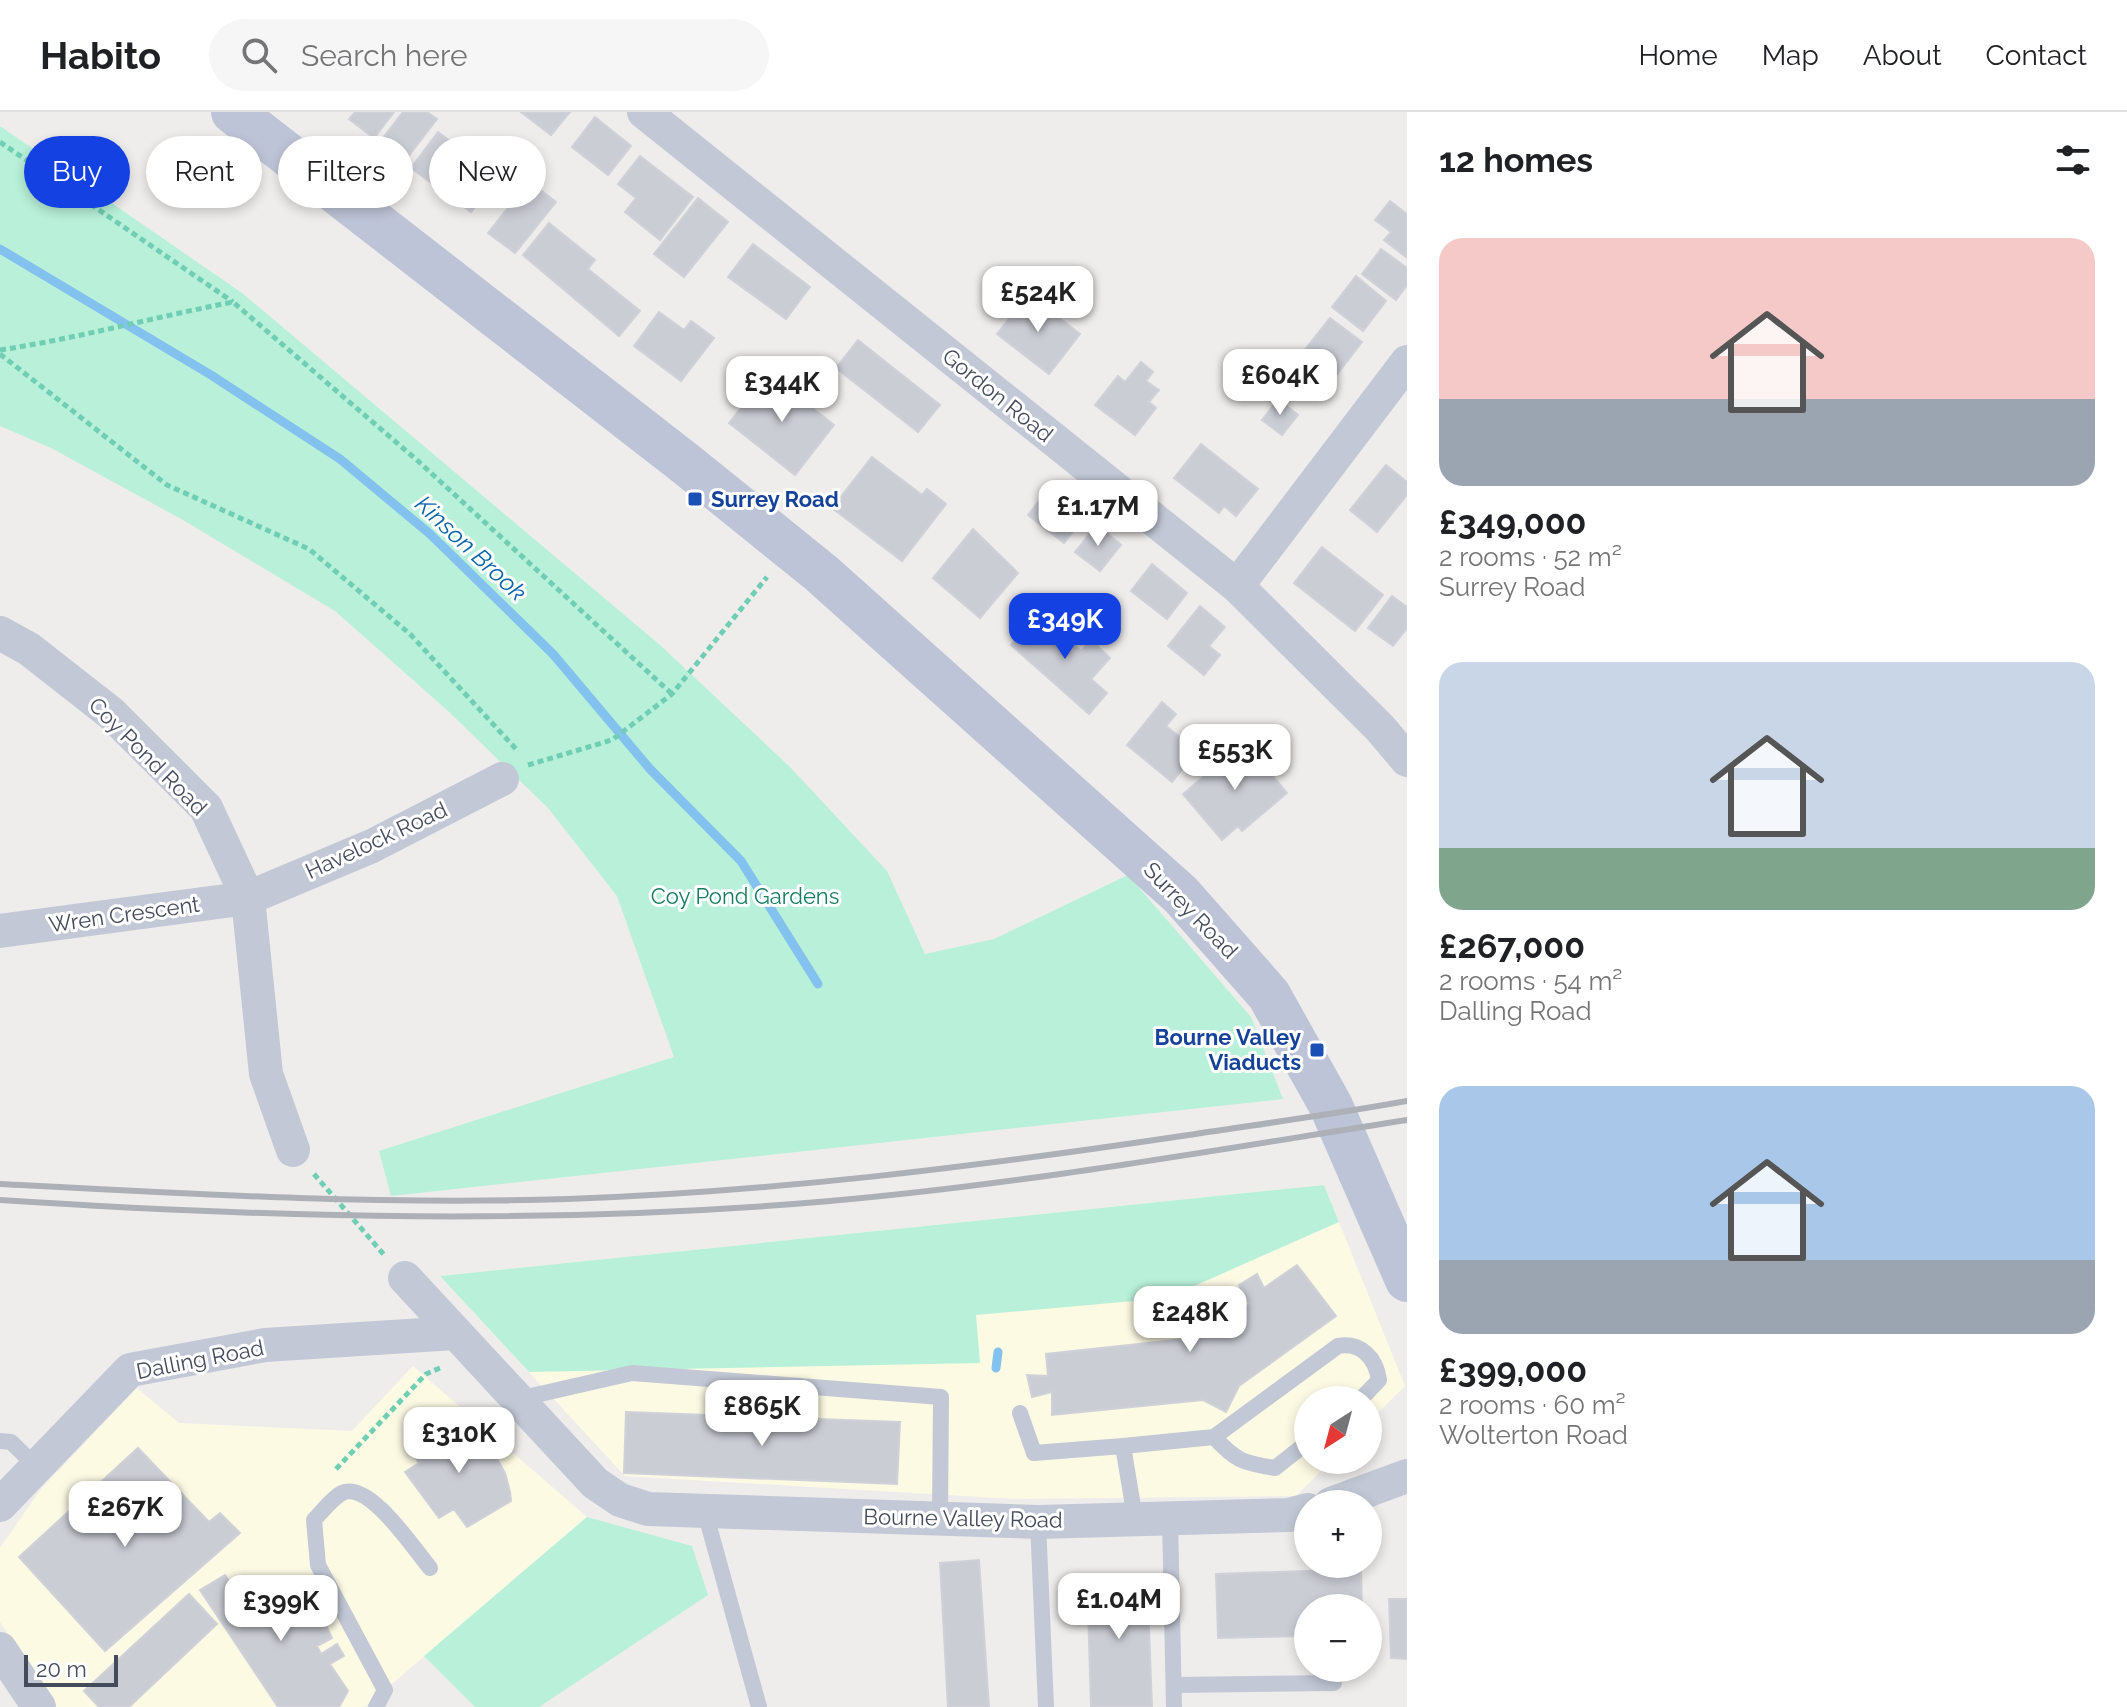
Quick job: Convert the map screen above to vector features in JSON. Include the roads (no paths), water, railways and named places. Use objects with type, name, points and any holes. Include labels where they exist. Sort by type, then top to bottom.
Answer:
[{"type":"street","name":"Surrey Road","points":[[233,112],[662,444],[821,573],[1181,895],[1269,995],[1331,1106],[1407,1280]]},
{"type":"street","name":"Gordon Road","points":[[644,112],[1237,586],[1380,728],[1407,760]]},
{"type":"street","points":[[1237,586],[1407,362]]},
{"type":"street","name":"Coy Pond Road","points":[[0,633],[29,649],[112,714],[206,808],[248,898],[266,1074],[293,1150]]},
{"type":"street","name":"Havelock Road","points":[[248,898],[372,846],[502,779]]},
{"type":"street","name":"Wren Crescent","points":[[0,931],[248,898]]},
{"type":"street","points":[[405,1278],[518,1399]]},
{"type":"street","name":"Dalling Road","points":[[0,1505],[130,1370],[265,1345],[464,1344]]},
{"type":"street","name":"Bourne Valley Road","points":[[518,1399],[595,1483],[620,1500],[648,1509],[1038,1522],[1294,1514]]},
{"type":"street","points":[[1369,1490],[1407,1476]]},
{"type":"street","points":[[0,1649],[39,1707]]},
{"type":"lane","points":[[1020,1413],[1034,1453],[1214,1437],[1338,1346],[1350,1344],[1367,1353],[1377,1367],[1379,1380],[1373,1386]]},
{"type":"lane","points":[[518,1399],[632,1373],[941,1397],[940,1519]]},
{"type":"lane","points":[[1214,1437],[1233,1458],[1244,1463],[1275,1468],[1294,1453]]},
{"type":"lane","points":[[0,1441],[11,1442],[38,1468]]},
{"type":"lane","points":[[1123,1446],[1135,1518]]},
{"type":"lane","points":[[376,1707],[385,1690],[318,1565],[314,1520],[341,1493],[354,1491],[370,1497],[430,1568]]},
{"type":"lane","points":[[705,1512],[759,1707]]},
{"type":"lane","points":[[1170,1516],[1174,1707]]},
{"type":"lane","points":[[1038,1522],[1046,1707]]},
{"type":"lane","points":[[1174,1685],[1334,1683]]},
{"type":"waterway","name":"Kinson Brook","points":[[0,249],[211,375],[340,459],[430,534],[553,654],[650,769],[741,861],[818,984]]},
{"type":"waterway","name":"Kinson Brook","points":[[996,1368],[998,1352]]},
{"type":"railway","points":[[0,1184],[355,1200],[644,1196],[948,1168],[1407,1101]]},
{"type":"railway","points":[[0,1200],[311,1215],[519,1216],[726,1209],[975,1185],[1407,1120]]},
{"type":"place","name":"Surrey Road","points":[[695,499]]},
{"type":"place","name":"Bourne Valley Viaducts","points":[[1317,1050]]},
{"type":"park label","name":"Coy Pond Gardens","points":[[745,896]]}]
